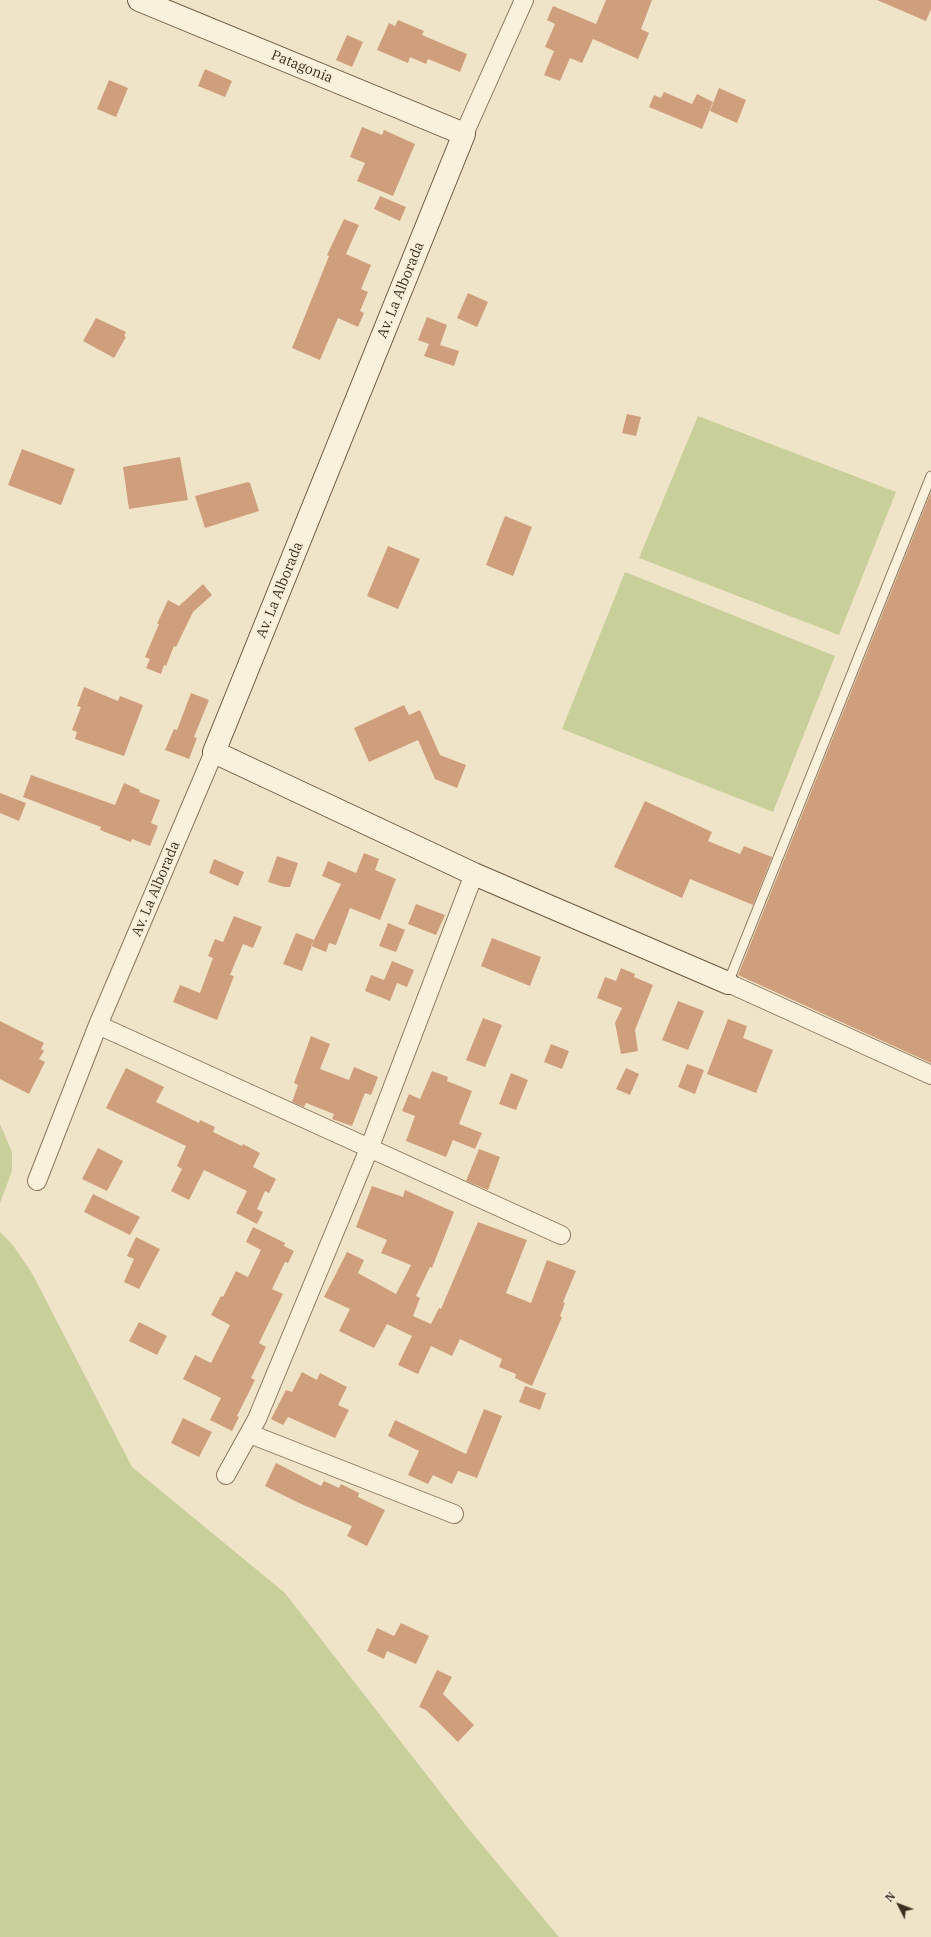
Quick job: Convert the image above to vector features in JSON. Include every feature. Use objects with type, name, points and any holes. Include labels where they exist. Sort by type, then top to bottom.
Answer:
[{"type":"main road","name":"Patagonia","points":[[139,0],[464,134]]},
{"type":"main road","name":"Av. La Alborada","points":[[214,752],[464,134]]},
{"type":"main road","points":[[214,752],[474,874],[728,983]]},
{"type":"street","name":"Av. La Alborada","points":[[464,134],[524,0]]},
{"type":"street","name":"Av. La Alborada","points":[[36,1181],[98,1025],[214,752]]},
{"type":"street","points":[[226,1475],[250,1434],[369,1149],[474,874]]},
{"type":"street","points":[[728,983],[931,1075]]},
{"type":"street","points":[[98,1025],[561,1235]]},
{"type":"street","points":[[250,1434],[454,1514]]},
{"type":"lane","points":[[728,983],[931,476]]},
{"type":"green space","points":[[698,416],[896,492],[839,635],[639,558]]},
{"type":"green space","points":[[625,572],[835,656],[773,812],[562,729]]},
{"type":"green space","points":[[0,1124],[12,1152],[12,1171],[0,1203]]},
{"type":"green space","points":[[0,1232],[13,1245],[33,1275],[132,1467],[285,1593],[468,1828],[559,1937],[0,1937]]},
{"type":"building","points":[[606,0],[652,0],[641,29],[649,33],[638,59],[593,39],[582,63],[570,58],[560,81],[544,75],[554,51],[545,47],[555,24],[547,20],[553,6],[596,24]]},
{"type":"building","points":[[877,0],[931,0],[931,9],[926,21]]},
{"type":"building","points":[[398,20],[424,31],[422,35],[467,54],[460,72],[428,59],[426,64],[410,57],[408,63],[377,50],[389,23],[395,26]]},
{"type":"building","points":[[347,35],[363,42],[352,67],[336,60]]},
{"type":"building","points":[[205,69],[232,81],[225,97],[198,86]]},
{"type":"building","points":[[109,80],[128,88],[116,117],[97,109]]},
{"type":"building","points":[[719,88],[746,100],[737,123],[710,111]]},
{"type":"building","points":[[664,92],[692,104],[697,94],[713,102],[702,129],[649,107],[654,95],[661,98]]},
{"type":"building","points":[[362,127],[382,135],[384,130],[415,144],[393,196],[357,181],[365,163],[350,157]]},
{"type":"building","points":[[380,196],[406,207],[400,221],[374,209]]},
{"type":"building","points":[[344,219],[359,225],[346,254],[371,265],[361,289],[368,292],[360,311],[364,313],[358,327],[338,318],[320,360],[292,348],[329,256],[327,255]]},
{"type":"building","points":[[468,293],[488,302],[477,327],[457,318]]},
{"type":"building","points":[[427,317],[447,325],[440,345],[459,351],[454,366],[424,356],[429,344],[418,340]]},
{"type":"building","points":[[96,318],[126,332],[124,336],[126,337],[114,358],[83,341]]},
{"type":"building","points":[[627,414],[641,417],[636,436],[622,433]]},
{"type":"building","points":[[22,449],[75,469],[61,505],[8,485]]},
{"type":"building","points":[[180,457],[188,500],[129,509],[123,467]]},
{"type":"building","points":[[248,482],[250,483],[259,511],[205,528],[195,496]]},
{"type":"building","points":[[931,492],[931,1063],[738,975]]},
{"type":"building","points":[[505,516],[532,527],[513,576],[486,565]]},
{"type":"building","points":[[388,546],[420,559],[398,609],[367,596]]},
{"type":"building","points":[[203,584],[212,595],[193,612],[176,647],[174,646],[166,666],[164,665],[161,674],[146,668],[150,659],[145,657],[159,624],[157,624],[168,600],[179,606]]},
{"type":"building","points":[[84,687],[118,701],[120,696],[143,705],[124,756],[75,739],[77,732],[72,730],[81,707],[77,706]]},
{"type":"building","points":[[191,693],[209,700],[194,737],[197,738],[189,759],[165,750],[174,729],[177,730]]},
{"type":"building","points":[[404,705],[409,715],[420,710],[440,755],[466,765],[457,788],[435,779],[418,740],[369,762],[354,728]]},
{"type":"building","points":[[31,775],[115,805],[124,783],[140,790],[139,792],[160,800],[151,823],[158,826],[150,846],[132,839],[131,842],[100,830],[101,827],[23,797]]},
{"type":"building","points":[[0,793],[26,803],[19,821],[0,813]]},
{"type":"building","points":[[645,801],[712,832],[708,841],[740,854],[744,846],[772,857],[753,905],[690,879],[682,898],[614,867]]},
{"type":"building","points":[[364,853],[379,859],[375,870],[396,879],[380,920],[350,908],[336,945],[329,943],[326,952],[311,946],[341,884],[322,876],[328,861],[356,873]]},
{"type":"building","points":[[277,856],[298,863],[290,887],[284,887],[268,882]]},
{"type":"building","points":[[214,859],[244,872],[238,886],[209,873]]},
{"type":"building","points":[[416,904],[445,915],[436,935],[408,924]]},
{"type":"building","points":[[234,916],[262,927],[253,948],[243,944],[230,975],[234,976],[217,1020],[173,1002],[180,985],[200,993],[213,958],[208,956],[215,939],[223,942]]},
{"type":"building","points":[[388,923],[405,930],[396,952],[379,946]]},
{"type":"building","points":[[296,933],[314,940],[302,971],[283,964]]},
{"type":"building","points":[[492,938],[541,957],[530,986],[481,966]]},
{"type":"building","points":[[392,961],[414,970],[407,987],[397,983],[390,1001],[365,991],[371,975],[384,980]]},
{"type":"building","points":[[621,968],[635,974],[634,977],[653,985],[635,1030],[638,1051],[621,1054],[615,1023],[622,1008],[597,998],[605,977],[616,981]]},
{"type":"building","points":[[678,1001],[704,1011],[688,1050],[662,1040]]},
{"type":"building","points":[[483,1018],[502,1025],[485,1067],[466,1060]]},
{"type":"building","points":[[728,1019],[747,1026],[743,1038],[773,1050],[756,1093],[707,1074]]},
{"type":"building","points":[[0,1021],[44,1043],[41,1049],[44,1051],[39,1059],[45,1062],[29,1094],[0,1079]]},
{"type":"building","points":[[311,1036],[330,1044],[320,1069],[349,1080],[354,1067],[378,1077],[371,1095],[365,1093],[352,1126],[332,1119],[334,1114],[306,1103],[304,1107],[292,1102],[298,1085],[294,1083]]},
{"type":"building","points":[[551,1044],[569,1051],[562,1069],[544,1062]]},
{"type":"building","points":[[687,1064],[704,1070],[695,1094],[678,1087]]},
{"type":"building","points":[[126,1068],[164,1087],[156,1102],[199,1123],[200,1120],[215,1127],[213,1132],[242,1146],[243,1144],[260,1153],[253,1167],[276,1179],[269,1193],[265,1191],[257,1209],[263,1212],[257,1224],[236,1213],[247,1191],[204,1170],[189,1200],[171,1191],[182,1169],[177,1166],[186,1146],[106,1108]]},
{"type":"building","points":[[626,1068],[639,1074],[630,1095],[616,1089]]},
{"type":"building","points":[[432,1071],[448,1077],[447,1081],[472,1091],[459,1124],[482,1133],[475,1149],[453,1140],[446,1157],[406,1141],[415,1116],[402,1111],[409,1094],[420,1099]]},
{"type":"building","points":[[511,1073],[528,1080],[516,1110],[499,1104]]},
{"type":"building","points":[[98,1148],[123,1161],[107,1191],[82,1179]]},
{"type":"building","points":[[479,1149],[500,1157],[488,1190],[466,1181]]},
{"type":"building","points":[[372,1186],[403,1197],[405,1190],[454,1212],[432,1268],[430,1267],[416,1296],[420,1298],[413,1316],[431,1324],[439,1308],[441,1309],[478,1222],[527,1240],[506,1293],[531,1303],[547,1260],[576,1271],[563,1302],[565,1303],[560,1316],[562,1317],[532,1386],[515,1378],[516,1374],[499,1367],[502,1359],[460,1339],[452,1356],[431,1346],[418,1374],[398,1365],[412,1336],[387,1324],[374,1348],[339,1331],[350,1309],[324,1297],[347,1252],[364,1260],[358,1273],[396,1294],[411,1265],[381,1253],[387,1240],[356,1227]]},
{"type":"building","points":[[93,1194],[140,1217],[130,1235],[84,1212]]},
{"type":"building","points":[[253,1227],[285,1243],[284,1246],[294,1251],[288,1263],[285,1262],[272,1289],[283,1294],[259,1343],[266,1347],[251,1378],[255,1380],[237,1416],[239,1417],[232,1431],[210,1420],[221,1398],[183,1379],[195,1355],[211,1363],[230,1325],[211,1315],[221,1296],[223,1297],[236,1271],[248,1277],[261,1250],[246,1242]]},
{"type":"building","points":[[136,1237],[160,1249],[139,1289],[124,1282],[134,1259],[127,1256]]},
{"type":"building","points":[[139,1322],[167,1336],[157,1355],[129,1341]]},
{"type":"building","points":[[302,1372],[317,1380],[320,1373],[347,1387],[338,1405],[349,1410],[335,1438],[288,1417],[283,1425],[271,1419],[286,1390],[292,1392]]},
{"type":"building","points":[[525,1386],[546,1393],[540,1410],[519,1402]]},
{"type":"building","points":[[484,1409],[502,1416],[477,1478],[458,1471],[452,1484],[433,1475],[428,1484],[408,1475],[419,1451],[388,1436],[395,1420],[466,1454]]},
{"type":"building","points":[[183,1418],[212,1432],[199,1457],[171,1443]]},
{"type":"building","points":[[276,1463],[321,1486],[324,1481],[339,1488],[341,1484],[359,1493],[358,1497],[385,1510],[367,1546],[347,1536],[352,1526],[299,1503],[265,1486]]},
{"type":"building","points":[[401,1623],[429,1636],[416,1664],[387,1651],[384,1659],[367,1651],[377,1628],[394,1636]]},
{"type":"building","points":[[437,1670],[452,1677],[443,1694],[474,1725],[458,1742],[426,1710],[419,1707]]}]
